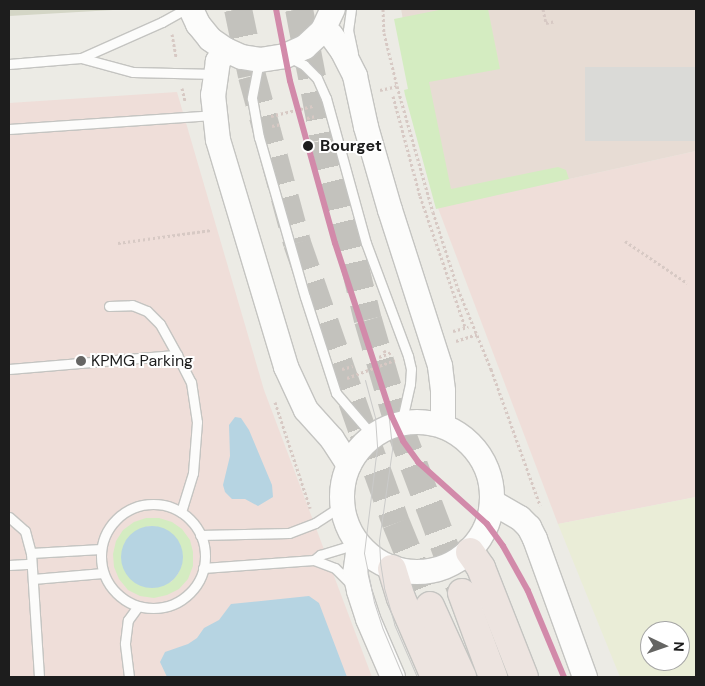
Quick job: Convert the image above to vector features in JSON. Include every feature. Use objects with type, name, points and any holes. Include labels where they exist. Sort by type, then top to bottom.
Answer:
[{"type":"highway","points":[[470,552],[481,568],[524,677]]},
{"type":"highway","points":[[392,569],[401,598],[435,677]]},
{"type":"highway","points":[[462,593],[493,677]]},
{"type":"highway","points":[[430,606],[462,677]]},
{"type":"street","points":[[191,9],[198,24],[210,39],[226,50],[242,57],[260,60],[287,56],[304,47],[323,30],[333,9]]},
{"type":"street","points":[[323,30],[330,35],[342,50],[357,85],[390,210],[440,341],[443,426]]},
{"type":"street","points":[[226,50],[218,61],[215,74],[213,115],[218,140],[286,366],[306,410],[332,439],[349,465]]},
{"type":"street","points":[[426,422],[443,426],[464,438],[477,452],[489,475],[492,502],[489,520],[481,537],[470,552],[450,566],[427,572],[403,572],[392,569],[364,553],[358,545],[346,522],[341,506],[343,481],[349,465],[361,447],[373,436],[401,424],[426,422]]},
{"type":"street","points":[[492,502],[520,518],[529,527],[585,677]]},
{"type":"street","points":[[358,545],[355,573],[359,591],[368,619],[393,677]]},
{"type":"lane","points":[[9,64],[81,58],[162,22],[185,9]]},
{"type":"lane","points":[[351,9],[348,30],[357,85]]},
{"type":"lane","points":[[287,56],[304,65],[317,78],[327,102],[366,243],[408,356],[411,369],[410,384],[401,424]]},
{"type":"lane","points":[[81,58],[132,72],[215,74]]},
{"type":"lane","points":[[260,60],[252,98],[256,120],[331,383],[341,400],[373,436]]},
{"type":"lane","points":[[9,129],[213,115]]},
{"type":"lane","points":[[109,306],[132,305],[147,311],[160,324],[191,382],[197,422],[193,473],[181,512]]},
{"type":"lane","points":[[9,369],[177,355]]},
{"type":"lane","points":[[156,504],[170,506],[181,512],[200,535],[204,551],[204,568],[192,590],[172,605],[155,608],[138,606],[119,596],[110,586],[103,573],[101,549],[105,535],[114,521],[126,512],[141,505],[156,504]]},
{"type":"lane","points":[[200,535],[289,533],[315,523],[341,506]]},
{"type":"lane","points":[[9,517],[25,531],[30,553],[39,677]]},
{"type":"lane","points":[[314,560],[320,555],[358,545]]},
{"type":"lane","points":[[30,553],[101,549]]},
{"type":"lane","points":[[204,568],[314,560],[335,568],[359,591]]},
{"type":"lane","points":[[9,565],[31,564]]},
{"type":"lane","points":[[33,579],[103,573]]},
{"type":"lane","points":[[129,677],[125,643],[128,620],[138,606]]},
{"type":"path","points":[[383,9],[384,33],[397,86],[458,288],[477,334],[440,341]]},
{"type":"path","points":[[543,9],[546,23],[556,21]]},
{"type":"path","points":[[357,85],[397,86]]},
{"type":"path","points":[[393,96],[420,196],[466,327],[440,341]]},
{"type":"path","points":[[256,120],[327,102]]},
{"type":"path","points":[[118,243],[212,230]]},
{"type":"path","points":[[625,241],[687,283]]},
{"type":"path","points":[[384,350],[386,354]]},
{"type":"path","points":[[378,357],[394,352]]},
{"type":"path","points":[[331,383],[408,356]]},
{"type":"path","points":[[298,394],[275,402],[315,523]]},
{"type":"shaded area","points":[[9,9],[113,9],[113,10],[9,16]]},
{"type":"shaded area","points":[[401,9],[696,9],[696,151],[438,208],[407,92],[416,89]]},
{"type":"shaded area","points":[[585,67],[696,67],[696,141],[585,141]]},
{"type":"shaded area","points":[[177,92],[264,390],[372,677],[9,677],[9,103]]},
{"type":"shaded area","points":[[696,151],[696,497],[558,524],[438,208]]},
{"type":"shaded area","points":[[696,497],[696,677],[620,677],[558,524]]},
{"type":"green space","points":[[444,9],[488,9],[500,69],[429,82],[451,189],[558,167],[566,170],[569,179],[436,209],[405,95],[404,90],[408,89],[394,19]]},
{"type":"green space","points":[[146,518],[159,518],[172,522],[182,529],[190,540],[193,552],[193,566],[188,579],[179,589],[167,595],[154,598],[140,596],[128,590],[119,579],[114,567],[113,554],[116,541],[123,530],[134,522]],"holes":[[[149,526],[158,527],[182,564],[178,574],[171,582],[151,588],[122,561],[125,542],[139,529]]]},
{"type":"water","points":[[235,417],[241,418],[249,430],[272,485],[273,497],[258,506],[245,499],[232,499],[225,492],[223,485],[230,456],[229,425]]},
{"type":"water","points":[[152,526],[164,529],[174,535],[180,545],[183,557],[180,569],[174,579],[164,585],[152,588],[140,585],[130,579],[124,569],[121,557],[124,545],[130,535],[140,529]]},
{"type":"water","points":[[309,596],[319,603],[347,677],[167,677],[160,662],[165,652],[188,644],[197,638],[204,628],[219,620],[231,604]]},
{"type":"tunnel","points":[[238,9],[252,76],[297,243],[396,523],[430,606]]},
{"type":"tunnel","points":[[299,9],[324,140],[368,320],[399,426],[462,593]]},
{"type":"tram line","points":[[379,378],[389,419],[392,450],[379,540],[380,562],[384,588],[394,624],[417,677]]},
{"type":"tram line","points":[[365,380],[375,417],[377,447],[364,553],[374,602],[382,627],[403,677]]},
{"type":"transit line","points":[[276,9],[290,81],[335,243],[392,417],[403,441],[418,462],[487,524],[503,546],[528,591],[564,677]]},
{"type":"place","name":"Bourget","points":[[308,146]]},
{"type":"place","name":"KPMG Parking","points":[[81,361]]}]
